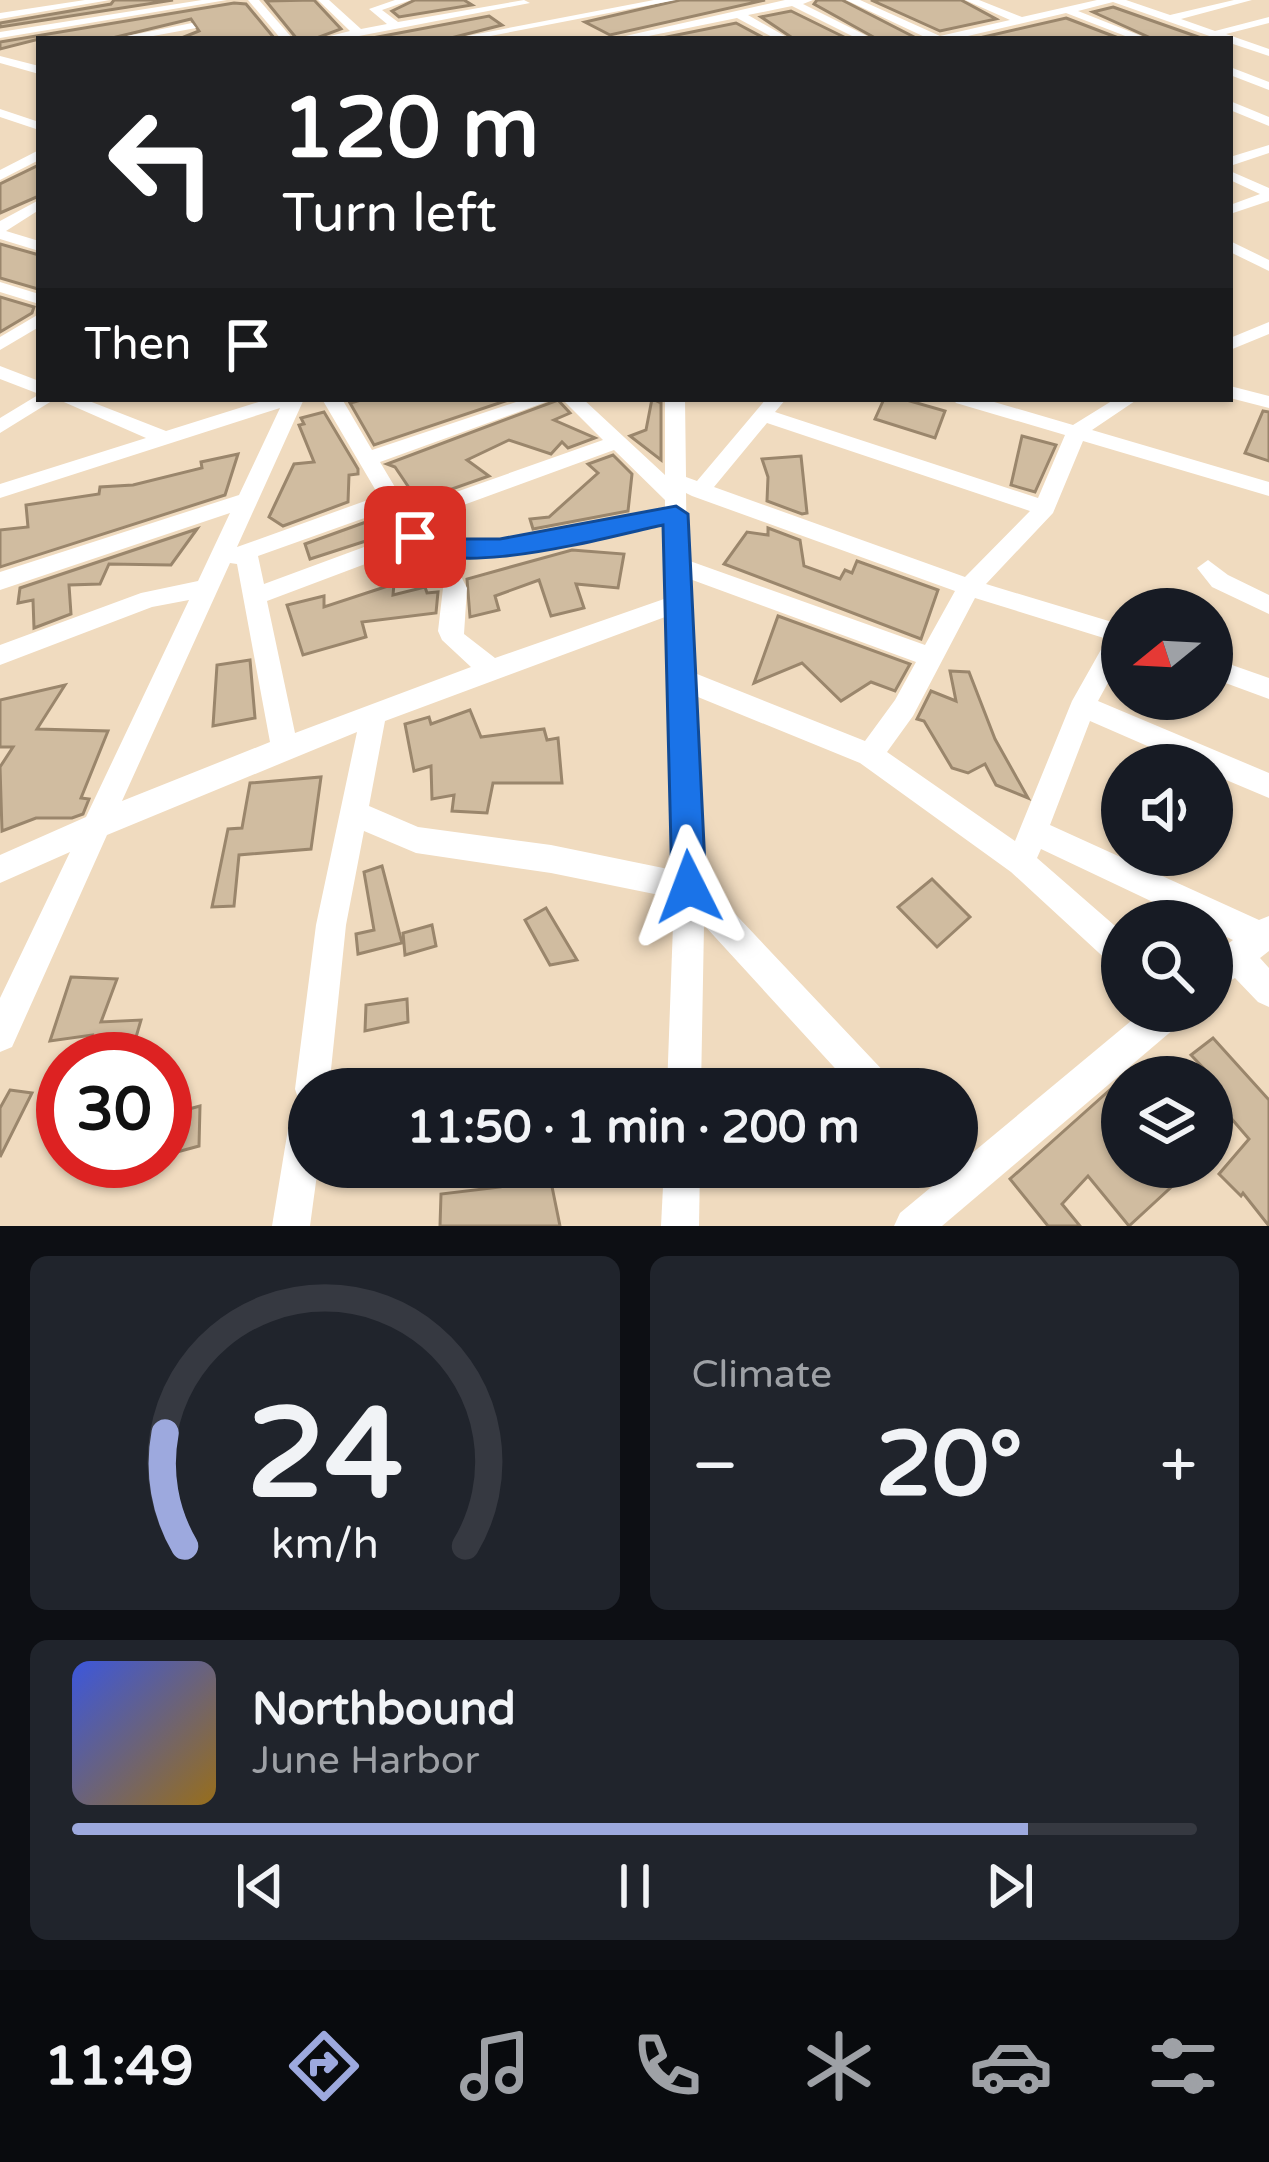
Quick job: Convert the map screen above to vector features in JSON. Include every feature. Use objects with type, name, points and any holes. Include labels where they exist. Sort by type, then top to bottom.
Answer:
[{"type":"street","points":[[0,16],[105,0]]},
{"type":"street","points":[[0,35],[222,0]]},
{"type":"street","points":[[256,0],[285,36]]},
{"type":"street","points":[[325,0],[358,33]]},
{"type":"street","points":[[396,26],[374,9],[406,0]]},
{"type":"street","points":[[440,0],[460,15]]},
{"type":"street","points":[[606,0],[621,9]]},
{"type":"street","points":[[483,36],[671,0]]},
{"type":"street","points":[[654,36],[808,0]]},
{"type":"street","points":[[851,0],[933,36]]},
{"type":"street","points":[[970,0],[1022,21]]},
{"type":"street","points":[[1039,0],[1133,36]]},
{"type":"street","points":[[954,36],[1113,0],[1221,36]]},
{"type":"street","points":[[1168,18],[1246,0]]},
{"type":"street","points":[[341,36],[523,2],[566,30]]},
{"type":"street","points":[[789,2],[861,36]]},
{"type":"street","points":[[156,36],[194,33],[175,4]]},
{"type":"street","points":[[738,14],[778,36]]},
{"type":"street","points":[[1215,34],[1269,20]]},
{"type":"street","points":[[1233,40],[1265,49]]},
{"type":"street","points":[[0,59],[36,53]]},
{"type":"street","points":[[0,59],[36,69]]},
{"type":"street","points":[[1233,72],[1269,88]]},
{"type":"street","points":[[1233,103],[1269,88]]},
{"type":"street","points":[[1233,105],[1269,122]]},
{"type":"street","points":[[0,113],[36,122]]},
{"type":"street","points":[[1233,161],[1269,148]]},
{"type":"street","points":[[0,176],[36,156]]},
{"type":"street","points":[[1233,177],[1269,195]]},
{"type":"street","points":[[1237,207],[1269,195]]},
{"type":"street","points":[[0,231],[36,206]]},
{"type":"street","points":[[1237,207],[1269,216]]},
{"type":"street","points":[[0,231],[36,245]]},
{"type":"street","points":[[1233,248],[1261,262]]},
{"type":"street","points":[[0,287],[36,297]]},
{"type":"street","points":[[0,345],[36,321]]},
{"type":"street","points":[[1233,344],[1269,327]]},
{"type":"street","points":[[0,372],[36,387]]},
{"type":"street","points":[[1233,393],[1269,402]]},
{"type":"street","points":[[0,428],[40,402]]},
{"type":"street","points":[[74,402],[164,439]]},
{"type":"street","points":[[0,491],[281,402]]},
{"type":"street","points":[[0,1035],[290,402]]},
{"type":"street","points":[[334,402],[457,590],[459,603],[449,631],[454,640],[491,669]]},
{"type":"street","points":[[367,459],[535,402]]},
{"type":"street","points":[[575,402],[682,496],[1101,628]]},
{"type":"street","points":[[675,402],[682,496],[676,604],[689,887],[685,1068]]},
{"type":"street","points":[[973,402],[1269,489]]},
{"type":"street","points":[[869,755],[904,708],[969,587],[1046,508],[1076,432],[1123,402]]},
{"type":"street","points":[[218,561],[246,552],[411,526],[500,548],[682,496],[769,407],[1046,508]]},
{"type":"street","points":[[254,596],[616,442]]},
{"type":"street","points":[[0,581],[247,500]]},
{"type":"street","points":[[246,552],[284,746]]},
{"type":"street","points":[[676,565],[930,657]]},
{"type":"street","points":[[1208,568],[1220,581],[1269,605]]},
{"type":"street","points":[[0,655],[149,599],[206,588]]},
{"type":"street","points":[[0,869],[96,824],[374,710],[676,604]]},
{"type":"street","points":[[1021,862],[1101,671]]},
{"type":"street","points":[[1233,676],[1269,689]]},
{"type":"street","points":[[679,677],[869,755],[1021,862],[1101,934]]},
{"type":"street","points":[[1083,706],[1269,786]]},
{"type":"street","points":[[314,1068],[331,925],[374,710]]},
{"type":"street","points":[[353,813],[416,840],[551,859],[689,887],[857,1068]]},
{"type":"street","points":[[1034,832],[1244,950],[1269,991]]},
{"type":"street","points":[[978,1159],[1142,1032]]},
{"type":"street","points":[[291,1226],[297,1188]]},
{"type":"street","points":[[680,1226],[681,1188]]},
{"type":"street","points":[[913,1226],[946,1188]]},
{"type":"building","points":[[114,0],[173,0],[0,27],[0,23]]},
{"type":"building","points":[[314,0],[341,29],[322,36],[295,36],[266,1]]},
{"type":"building","points":[[415,0],[464,0],[472,5],[399,17],[392,11]]},
{"type":"building","points":[[680,0],[765,0],[610,35],[585,22]]},
{"type":"building","points":[[842,0],[912,36],[872,36],[814,4]]},
{"type":"building","points":[[871,0],[961,0],[996,19],[940,31]]},
{"type":"building","points":[[234,3],[246,4],[273,36],[186,36],[199,31],[191,19],[120,36],[36,36]]},
{"type":"building","points":[[1113,7],[1195,36],[1146,36],[1093,12]]},
{"type":"building","points":[[791,11],[842,36],[790,36],[761,17]]},
{"type":"building","points":[[489,16],[502,25],[459,36],[383,36]]},
{"type":"building","points":[[1066,18],[1113,36],[988,36]]},
{"type":"building","points":[[736,23],[760,36],[672,36]]},
{"type":"building","points":[[36,36],[0,49],[0,42]]},
{"type":"building","points":[[36,166],[36,197],[0,213],[0,184]]},
{"type":"building","points":[[0,244],[36,254],[36,288],[0,278]]},
{"type":"building","points":[[0,297],[34,307],[32,313],[0,332]]},
{"type":"building","points":[[354,402],[502,402],[374,445],[350,403]]},
{"type":"building","points":[[553,402],[560,402],[570,413],[554,420],[595,438],[568,448],[562,442],[551,454],[509,440],[467,460],[489,476],[418,501],[395,467],[387,464]]},
{"type":"building","points":[[651,402],[661,403],[661,460],[630,436],[646,430]]},
{"type":"building","points":[[883,402],[914,402],[945,411],[935,438],[875,419]]},
{"type":"building","points":[[1263,411],[1269,412],[1269,461],[1245,453]]},
{"type":"building","points":[[324,412],[358,469],[358,474],[349,475],[348,502],[283,526],[269,517],[294,464],[314,462],[299,425],[304,424],[301,418]]},
{"type":"building","points":[[1022,436],[1056,445],[1035,492],[1011,485]]},
{"type":"building","points":[[238,454],[225,495],[0,567],[0,530],[28,527],[26,505],[99,494],[100,487],[133,485]]},
{"type":"building","points":[[613,455],[632,474],[628,511],[533,529],[530,519],[549,517],[598,473],[588,464]]},
{"type":"building","points":[[801,456],[807,513],[802,514],[767,501],[768,477],[762,459]]},
{"type":"building","points":[[366,522],[372,539],[310,559],[305,544]]},
{"type":"building","points":[[768,528],[800,540],[804,566],[840,579],[845,570],[852,573],[857,561],[938,590],[921,639],[724,564],[747,532],[768,535]]},
{"type":"building","points":[[197,529],[171,565],[109,564],[100,584],[69,585],[71,614],[34,628],[33,600],[18,603],[20,588]]},
{"type":"building","points":[[572,550],[624,554],[618,588],[576,584],[584,608],[551,616],[539,580],[495,596],[499,610],[470,617],[467,579]]},
{"type":"building","points":[[394,584],[393,595],[425,587],[427,593],[438,592],[436,613],[362,622],[366,637],[303,655],[287,605],[324,596],[324,607]]},
{"type":"building","points":[[778,616],[910,664],[895,691],[871,682],[841,701],[802,663],[754,683]]},
{"type":"building","points":[[250,660],[255,718],[213,726],[217,665]]},
{"type":"building","points":[[950,671],[969,672],[995,739],[1028,798],[996,785],[985,764],[968,773],[952,768],[924,721],[917,719],[931,691],[956,701]]},
{"type":"building","points":[[65,685],[37,729],[108,731],[81,798],[89,799],[83,814],[36,818],[2,831],[0,767],[13,747],[0,747],[0,700]]},
{"type":"building","points":[[470,710],[481,737],[544,729],[547,740],[558,738],[562,783],[493,783],[487,813],[452,811],[454,795],[432,799],[431,766],[414,771],[405,724],[429,717],[431,724]]},
{"type":"building","points":[[321,777],[311,849],[239,855],[234,906],[212,907],[228,829],[242,828],[250,783]]},
{"type":"building","points":[[382,866],[402,943],[358,954],[356,934],[374,930],[364,872]]},
{"type":"building","points":[[932,879],[970,917],[937,947],[898,907]]},
{"type":"building","points":[[546,908],[577,960],[550,965],[525,920]]},
{"type":"building","points":[[432,925],[436,946],[405,955],[403,933]]},
{"type":"building","points":[[71,977],[117,979],[101,1022],[141,1020],[138,1032],[53,1032]]},
{"type":"building","points":[[407,999],[408,1022],[365,1031],[366,1005]]},
{"type":"building","points":[[1213,1038],[1229,1056],[1192,1056]]},
{"type":"building","points":[[1233,1060],[1269,1100],[1269,1226],[1243,1193],[1233,1188],[1233,1158],[1249,1139],[1233,1120]]},
{"type":"building","points":[[10,1090],[32,1093],[0,1157],[0,1108]]},
{"type":"building","points":[[1101,1098],[1101,1188],[1170,1188],[1129,1226],[1088,1176],[1062,1204],[1080,1226],[1048,1226],[1010,1179]]},
{"type":"building","points":[[200,1106],[199,1146],[192,1148],[192,1108]]},
{"type":"building","points":[[552,1188],[560,1226],[440,1226],[441,1194]]},
{"type":"route","points":[[415,537],[434,548],[500,548],[676,514],[689,887]]}]
